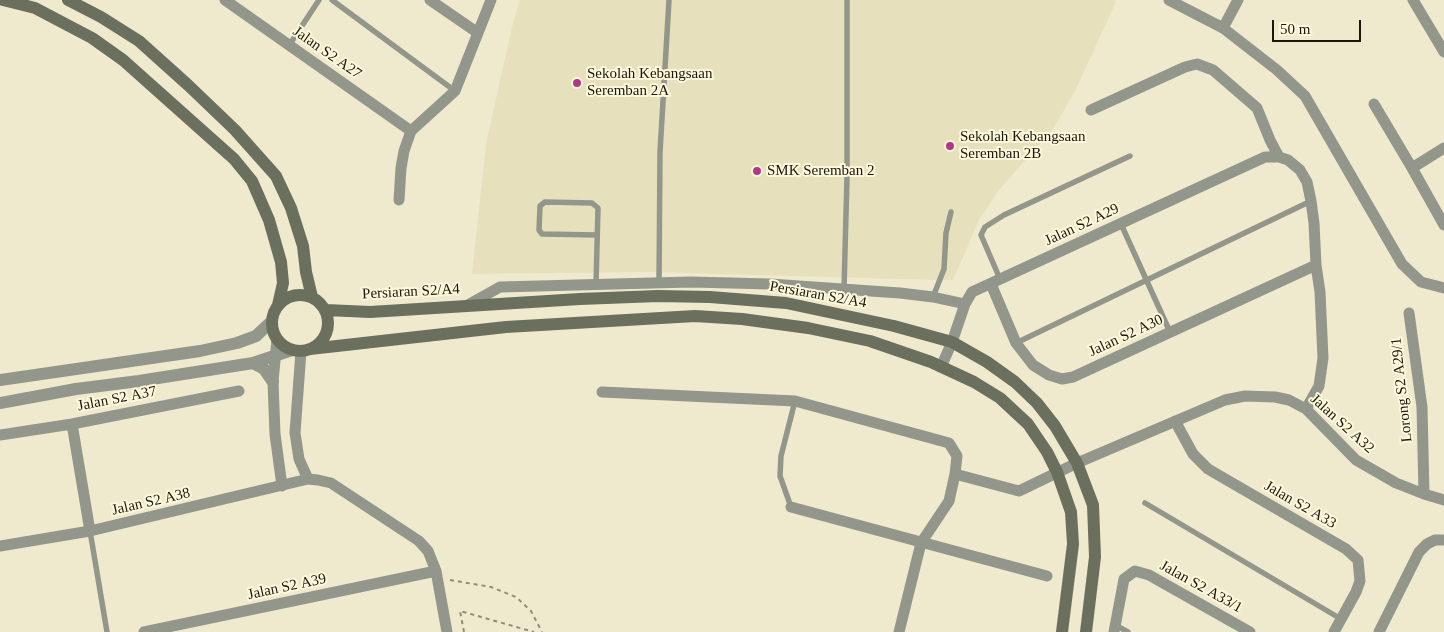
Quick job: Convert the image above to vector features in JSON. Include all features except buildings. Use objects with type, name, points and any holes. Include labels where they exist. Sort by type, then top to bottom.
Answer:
[{"type":"main road","points":[[4,0],[26,2],[92,38],[123,60],[234,159],[252,181],[269,220],[281,262],[283,283],[271,322],[272,331],[283,346],[301,350],[506,327],[695,316],[742,319],[808,328],[870,341],[941,367],[974,382],[1000,398],[1028,424],[1048,452],[1057,472],[1071,512],[1073,544],[1062,632]]},
{"type":"main road","points":[[68,0],[101,17],[139,42],[235,130],[276,176],[294,217],[303,246],[306,272],[312,297]]},
{"type":"main road","points":[[278,304],[285,298],[303,295],[312,297],[320,302],[326,310],[328,329],[324,337],[318,344],[301,350]]},
{"type":"main road","name":"Persiaran S2/A4","points":[[326,310],[370,312],[658,296],[710,297],[786,303],[894,326],[952,342],[987,362],[1015,382],[1037,403],[1055,426],[1078,462],[1093,505],[1094,514],[1096,557],[1086,632]]},
{"type":"street","name":"Jalan S2 A27","points":[[225,0],[411,131]]},
{"type":"street","points":[[430,0],[478,33]]},
{"type":"street","points":[[399,200],[401,168],[404,151],[411,131],[455,91],[491,0]]},
{"type":"street","points":[[1169,0],[1223,28],[1277,70],[1305,96],[1402,264],[1422,282],[1444,288]]},
{"type":"street","points":[[1223,28],[1238,0]]},
{"type":"street","points":[[1413,0],[1444,52]]},
{"type":"street","points":[[1090,110],[1186,67],[1197,64],[1212,70],[1257,108],[1279,157],[1288,160],[1300,170],[1307,182],[1311,200],[1320,292],[1323,358],[1319,386],[1306,409]]},
{"type":"street","points":[[1374,104],[1444,225]]},
{"type":"street","points":[[1412,168],[1444,148]]},
{"type":"street","name":"Jalan S2 A29","points":[[941,367],[965,304],[972,292],[1265,157],[1279,157]]},
{"type":"street","name":"Jalan S2 A30","points":[[996,282],[1016,343],[1033,365],[1049,375],[1062,379],[1074,377],[1316,265]]},
{"type":"street","points":[[658,283],[658,296]]},
{"type":"street","points":[[466,306],[500,286],[658,283],[770,284],[844,289],[933,297],[965,304]]},
{"type":"street","name":"Lorong S2 A29/1","points":[[1409,313],[1422,407],[1424,494]]},
{"type":"street","points":[[0,380],[200,351],[237,343],[256,336],[271,322]]},
{"type":"street","points":[[277,339],[273,382],[282,486]]},
{"type":"street","points":[[0,403],[76,389],[253,363],[301,350],[295,433],[299,459],[308,479],[331,484],[419,541],[428,551],[437,575],[448,632]]},
{"type":"street","points":[[253,363],[264,369],[273,382]]},
{"type":"street","name":"Jalan S2 A37","points":[[0,435],[72,424],[239,391]]},
{"type":"street","points":[[602,392],[795,401],[949,443],[957,456],[949,501],[921,543],[899,632]]},
{"type":"street","name":"Jalan S2 A32","points":[[955,474],[1019,491],[1078,462],[1225,400],[1245,396],[1260,396],[1282,399],[1298,404],[1306,409],[1356,460],[1396,483],[1444,500]]},
{"type":"street","name":"Jalan S2 A33","points":[[1175,421],[1193,454],[1208,470],[1346,549],[1358,560],[1360,581],[1334,632]]},
{"type":"street","points":[[72,424],[90,531]]},
{"type":"street","name":"Jalan S2 A38","points":[[0,546],[90,531],[308,479]]},
{"type":"street","points":[[791,506],[921,543],[1048,576]]},
{"type":"street","points":[[1379,632],[1419,552],[1427,544],[1435,540],[1444,540]]},
{"type":"street","name":"Jalan S2 A33/1","points":[[1114,628],[1124,579],[1135,570],[1149,575],[1250,632]]},
{"type":"street","name":"Jalan S2 A39","points":[[144,632],[437,575]]},
{"type":"lane","points":[[290,44],[319,0]]},
{"type":"lane","points":[[332,0],[455,91]]},
{"type":"lane","points":[[658,283],[660,152],[669,0]]},
{"type":"lane","points":[[844,289],[847,177],[847,0]]},
{"type":"lane","points":[[996,282],[981,235],[985,227],[1004,215],[1130,156]]},
{"type":"lane","points":[[1016,343],[1311,200]]},
{"type":"lane","points":[[596,284],[598,208],[592,203],[545,202],[540,206],[539,230],[542,234],[597,235]]},
{"type":"lane","points":[[933,297],[944,270],[946,233],[951,212]]},
{"type":"lane","points":[[1121,224],[1170,332]]},
{"type":"lane","points":[[791,506],[780,476],[781,456],[795,401]]},
{"type":"lane","points":[[1145,503],[1341,619]]},
{"type":"lane","points":[[90,531],[107,632]]},
{"type":"lane","points":[[1114,628],[1128,632]]},
{"type":"path","points":[[437,575],[491,587],[516,597],[531,610],[542,632]]},
{"type":"path","points":[[464,632],[460,611],[534,632]]},
{"type":"shaded area","points":[[520,0],[1114,0],[1116,2],[1075,91],[1053,129],[999,190],[979,220],[953,280],[937,280],[650,272],[472,274],[486,144],[513,23]]},
{"type":"place","name":"Sekolah Kebangsaan Seremban 2A","points":[[577,83]]},
{"type":"place","name":"Sekolah Kebangsaan Seremban 2B","points":[[950,146]]},
{"type":"place","name":"SMK Seremban 2","points":[[757,171]]}]
